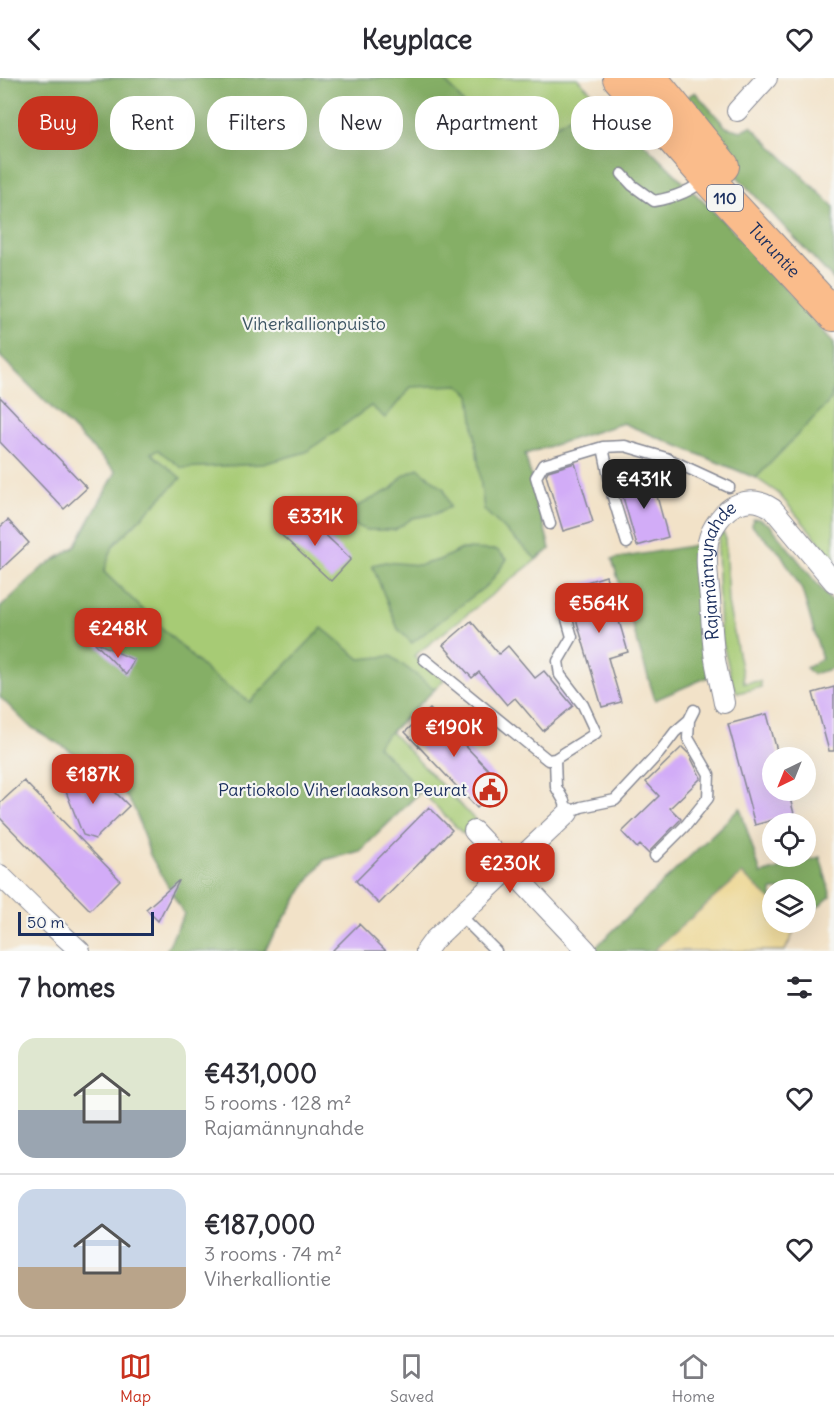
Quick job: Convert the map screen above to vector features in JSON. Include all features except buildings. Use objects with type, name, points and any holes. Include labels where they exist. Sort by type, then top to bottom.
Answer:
[{"type":"main road","name":"Turuntie","points":[[619,78],[834,294]]},
{"type":"main road","name":"Turuntie","points":[[651,78],[714,171],[834,315]]},
{"type":"street","points":[[737,111],[766,78]]},
{"type":"street","name":"Rajamännynahde","points":[[724,703],[714,655],[707,562],[708,541],[712,530],[722,516],[733,506],[745,501],[765,503],[785,522],[834,582]]},
{"type":"street","points":[[426,951],[434,940],[568,813]]},
{"type":"street","points":[[474,831],[587,951]]},
{"type":"street","points":[[0,875],[80,951]]},
{"type":"lane","points":[[622,174],[632,185],[654,201],[668,199],[698,186],[714,171]]},
{"type":"lane","points":[[550,524],[536,477],[543,465],[603,447],[626,446],[666,458],[729,487]]},
{"type":"lane","points":[[603,447],[612,497],[627,543]]},
{"type":"lane","points":[[424,658],[548,760],[555,759],[596,733],[583,705],[560,675],[558,661],[572,637],[563,605]]},
{"type":"lane","points":[[555,759],[556,787],[568,813],[581,807],[615,800],[691,715],[688,738],[709,774],[708,798],[687,824],[655,856]]},
{"type":"lane","points":[[460,915],[496,951]]},
{"type":"green space","name":"Viherkallionpuisto","points":[[0,78],[577,78],[595,96],[571,96],[571,150],[650,150],[734,232],[834,343],[834,559],[778,493],[756,478],[623,423],[525,454],[550,549],[414,656],[444,680],[391,732],[476,821],[463,834],[421,791],[360,851],[324,860],[305,885],[264,951],[0,608],[43,567],[75,547],[116,472],[0,356]]},
{"type":"green space","name":"Viherkallionpuisto","points":[[0,78],[443,78],[458,96],[415,96],[415,150],[559,150],[559,123],[571,116],[571,150],[651,150],[734,232],[834,343],[834,382],[831,400],[756,478],[623,423],[525,454],[550,549],[536,559],[484,510],[470,395],[459,385],[411,387],[385,418],[371,406],[306,452],[263,464],[182,468],[158,450],[151,453],[181,478],[113,546],[104,572],[209,673],[250,702],[322,628],[360,659],[391,656],[435,689],[377,745],[421,791],[360,851],[324,860],[305,885],[264,951],[166,951],[184,914],[150,855],[135,810],[114,777],[29,726],[0,697],[0,608],[43,567],[75,547],[116,472],[0,356]]},
{"type":"green space","points":[[695,92],[726,127],[741,131],[751,126],[834,207],[834,280],[733,172],[679,102]]},
{"type":"green space","points":[[418,468],[444,489],[450,507],[435,514],[413,518],[395,530],[366,530],[337,517],[391,489],[403,476]]},
{"type":"green space","points":[[753,519],[759,519],[770,525],[834,605],[834,668],[813,674],[806,668],[822,659],[802,590],[781,554],[752,526]]},
{"type":"green space","points":[[723,533],[728,603],[744,683],[760,681],[761,687],[738,693],[733,686],[720,631],[717,550],[720,535]]},
{"type":"green space","points":[[696,545],[708,677],[655,700],[612,559]]},
{"type":"green space","points":[[462,549],[497,550],[507,559],[490,583],[412,643],[398,629],[372,565],[385,562],[420,565],[439,560]]},
{"type":"green space","points":[[740,808],[761,874],[785,867],[816,867],[816,858],[820,857],[831,896],[816,909],[816,879],[762,879],[762,892],[742,874],[653,951],[593,950]]},
{"type":"sand","points":[[742,874],[762,892],[762,933],[793,933],[785,951],[653,951]]},
{"type":"place","name":"Partiokolo Viherlaakson Peurat","points":[[490,790]]}]
